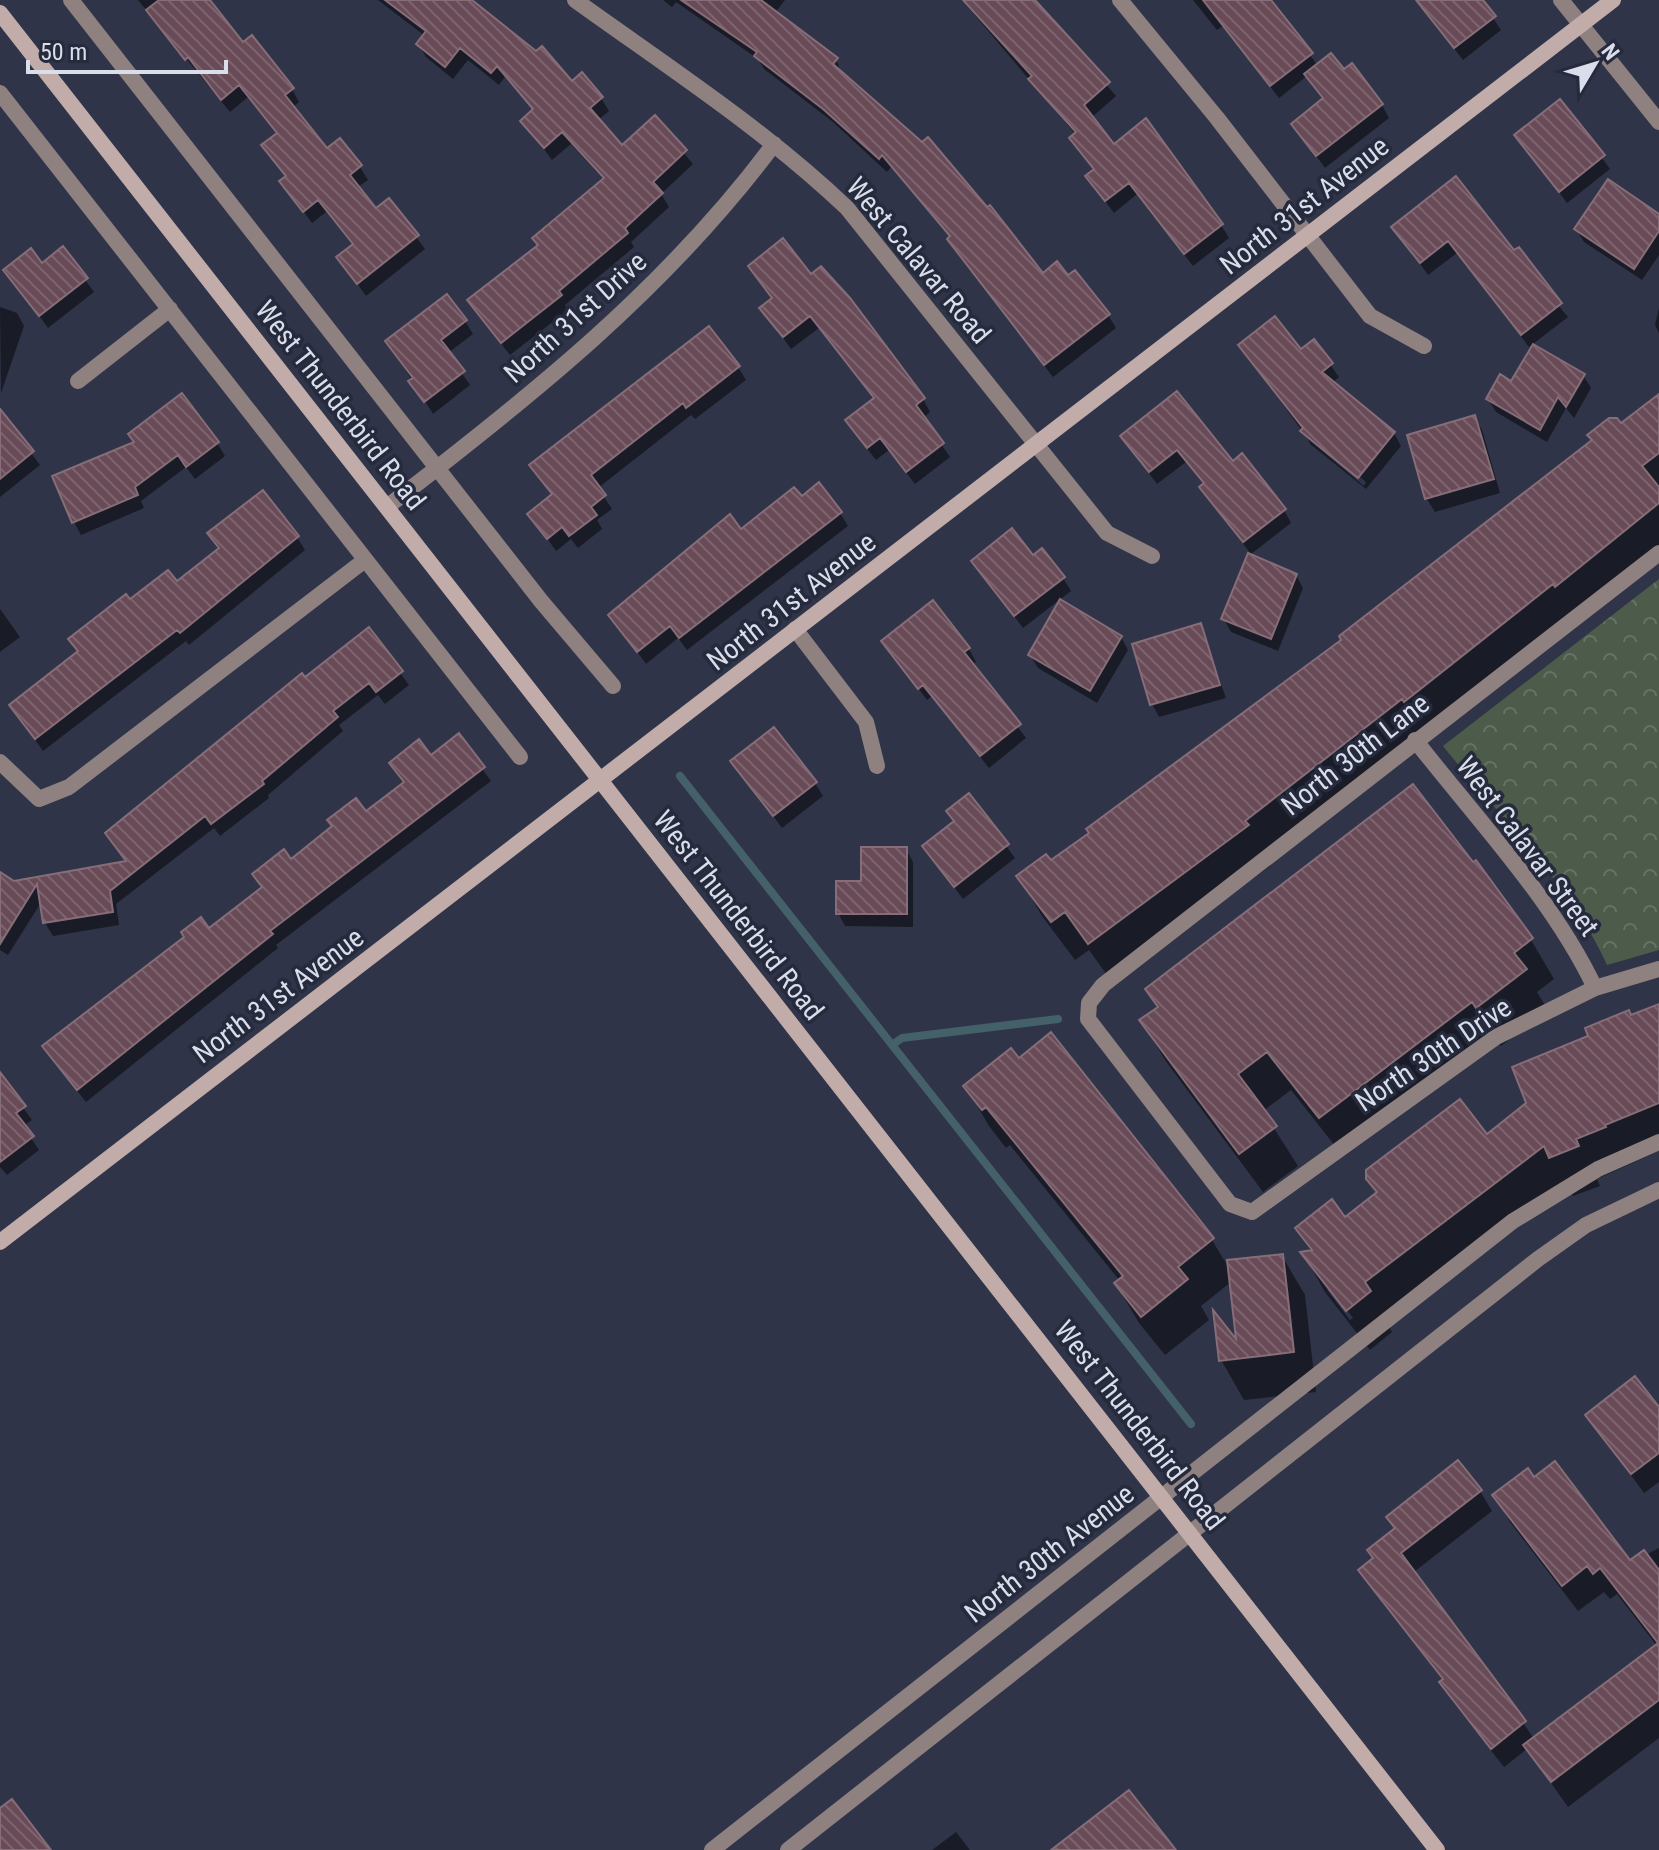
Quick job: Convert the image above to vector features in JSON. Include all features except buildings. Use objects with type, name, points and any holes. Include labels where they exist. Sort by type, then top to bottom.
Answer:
[{"type":"main road","name":"North 31st Avenue","points":[[0,1242],[1613,0]]},
{"type":"main road","name":"West Thunderbird Road","points":[[0,13],[1437,1850]]},
{"type":"street","name":"West Thunderbird Road","points":[[71,0],[437,468],[613,686]]},
{"type":"street","name":"West Calavar Road","points":[[575,0],[774,144],[847,208],[1107,533],[1152,556]]},
{"type":"street","points":[[1120,0],[1370,316],[1424,346]]},
{"type":"street","points":[[1561,0],[1659,122]]},
{"type":"street","points":[[0,93],[520,757]]},
{"type":"street","name":"North 31st Drive","points":[[388,506],[588,348],[690,247],[774,144]]},
{"type":"street","points":[[78,381],[170,309]]},
{"type":"street","name":"North 30th Lane","points":[[1252,1212],[1230,1204],[1088,1019],[1089,1003],[1103,985],[1659,553]]},
{"type":"street","points":[[0,762],[39,799],[69,787],[365,560]]},
{"type":"street","points":[[795,629],[866,722],[877,766]]},
{"type":"street","name":"West Calavar Street","points":[[1415,740],[1551,914],[1583,961],[1595,988]]},
{"type":"street","name":"North 30th Drive","points":[[1252,1212],[1496,1037],[1595,988],[1659,969]]},
{"type":"street","name":"North 30th Avenue","points":[[712,1850],[1513,1221],[1575,1181],[1659,1142]]},
{"type":"street","points":[[788,1850],[1538,1259],[1586,1225],[1659,1190]]},
{"type":"green space","points":[[1659,579],[1659,950],[1607,965],[1592,936],[1554,879],[1443,746]]},
{"type":"waterway","points":[[680,776],[1191,1424]]},
{"type":"waterway","points":[[892,1045],[902,1038],[1058,1019]]}]
